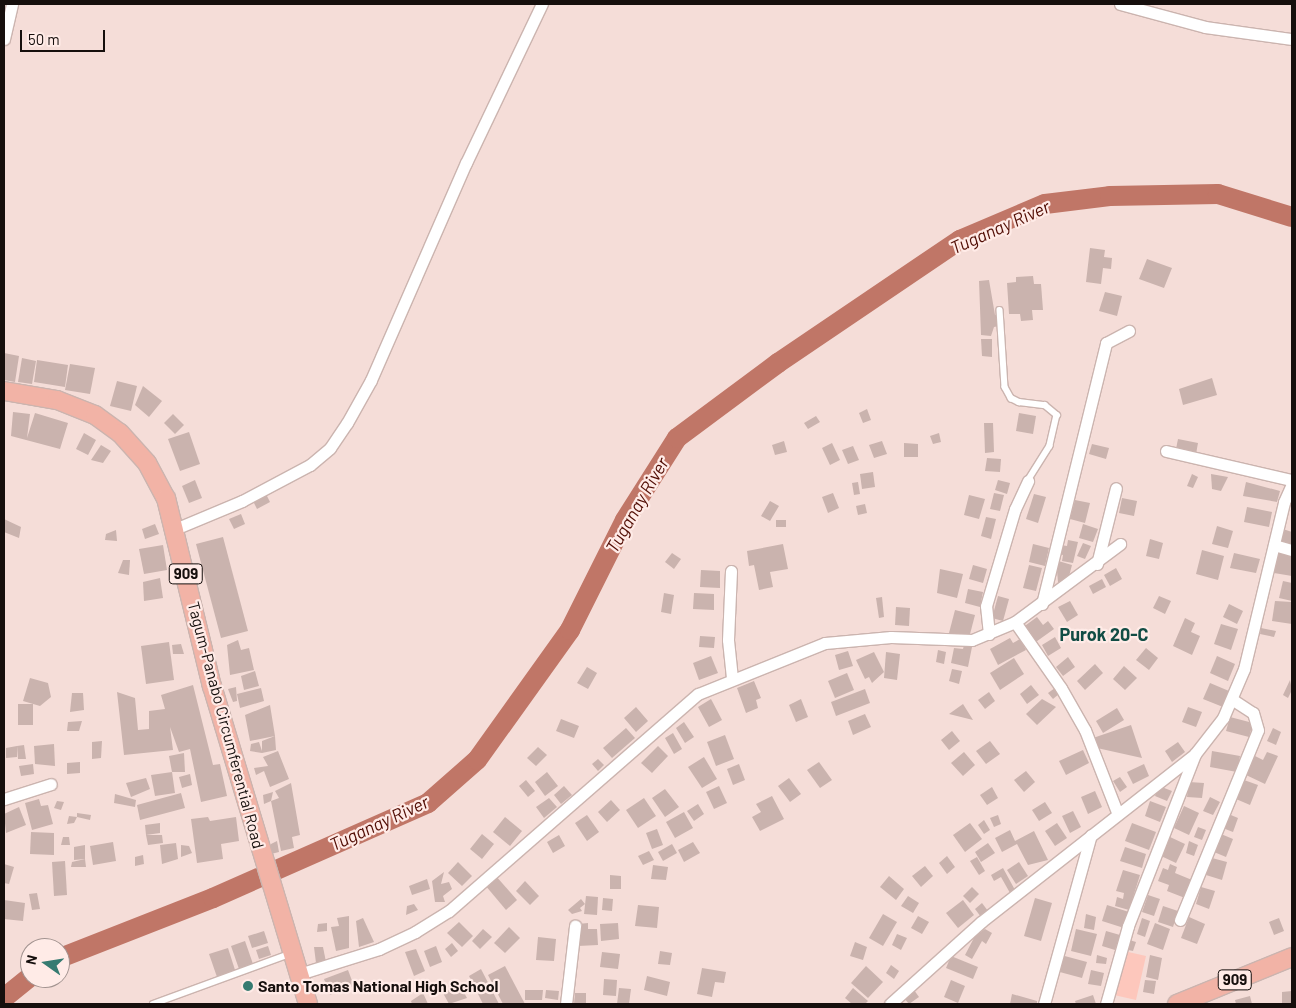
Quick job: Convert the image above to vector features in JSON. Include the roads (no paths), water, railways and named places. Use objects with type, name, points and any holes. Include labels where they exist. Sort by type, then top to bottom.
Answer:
[{"type":"main road","name":"Tagum-Panabo Circumferential Road","points":[[4,391],[57,400],[94,415],[120,433],[147,463],[166,498],[212,686],[308,1004]]},
{"type":"main road","name":"909","points":[[1177,1004],[1292,956]]},
{"type":"street","points":[[4,39],[12,4]]},
{"type":"street","points":[[175,529],[236,504],[310,465],[330,448],[347,423],[371,380],[466,163],[542,4]]},
{"type":"street","points":[[1120,4],[1205,27],[1292,39]]},
{"type":"street","points":[[1042,604],[1106,343],[1129,331]]},
{"type":"street","points":[[1166,451],[1292,480]]},
{"type":"street","points":[[989,634],[986,623],[988,598],[1014,508],[1028,481]]},
{"type":"street","points":[[1106,1004],[1128,926],[1195,754],[1233,700],[1292,484]]},
{"type":"street","points":[[1097,564],[1116,488]]},
{"type":"street","points":[[298,974],[379,948],[449,911],[683,705],[732,679],[825,643],[851,638],[972,640],[1015,622],[1097,564],[1120,544]]},
{"type":"street","points":[[1274,545],[1292,550]]},
{"type":"street","points":[[731,571],[728,640],[732,679]]},
{"type":"street","points":[[1015,622],[1080,722],[1117,812]]},
{"type":"street","points":[[1180,920],[1258,730],[1253,713],[1233,700]]},
{"type":"street","points":[[890,1004],[981,922],[1091,835],[1117,812],[1195,754]]},
{"type":"street","points":[[4,798],[51,784]]},
{"type":"street","points":[[1044,1004],[1091,835]]},
{"type":"street","points":[[566,1004],[574,926]]},
{"type":"lane","points":[[1000,310],[1005,387],[1019,402],[1045,405],[1056,415],[1050,446],[1028,481]]},
{"type":"lane","points":[[153,1004],[292,954]]},
{"type":"waterway","name":"Tuganay River","points":[[70,954],[213,898],[428,803],[477,760],[570,630],[625,520],[677,438],[778,363],[960,240],[1045,204],[1110,196],[1218,194],[1292,217]]},
{"type":"waterway","name":"Tuganay River","points":[[4,998],[20,985]]},
{"type":"place","name":"Santo Tomas National High School","points":[[248,986]]},
{"type":"district","name":"Purok 20-C","points":[[1104,634]]}]
